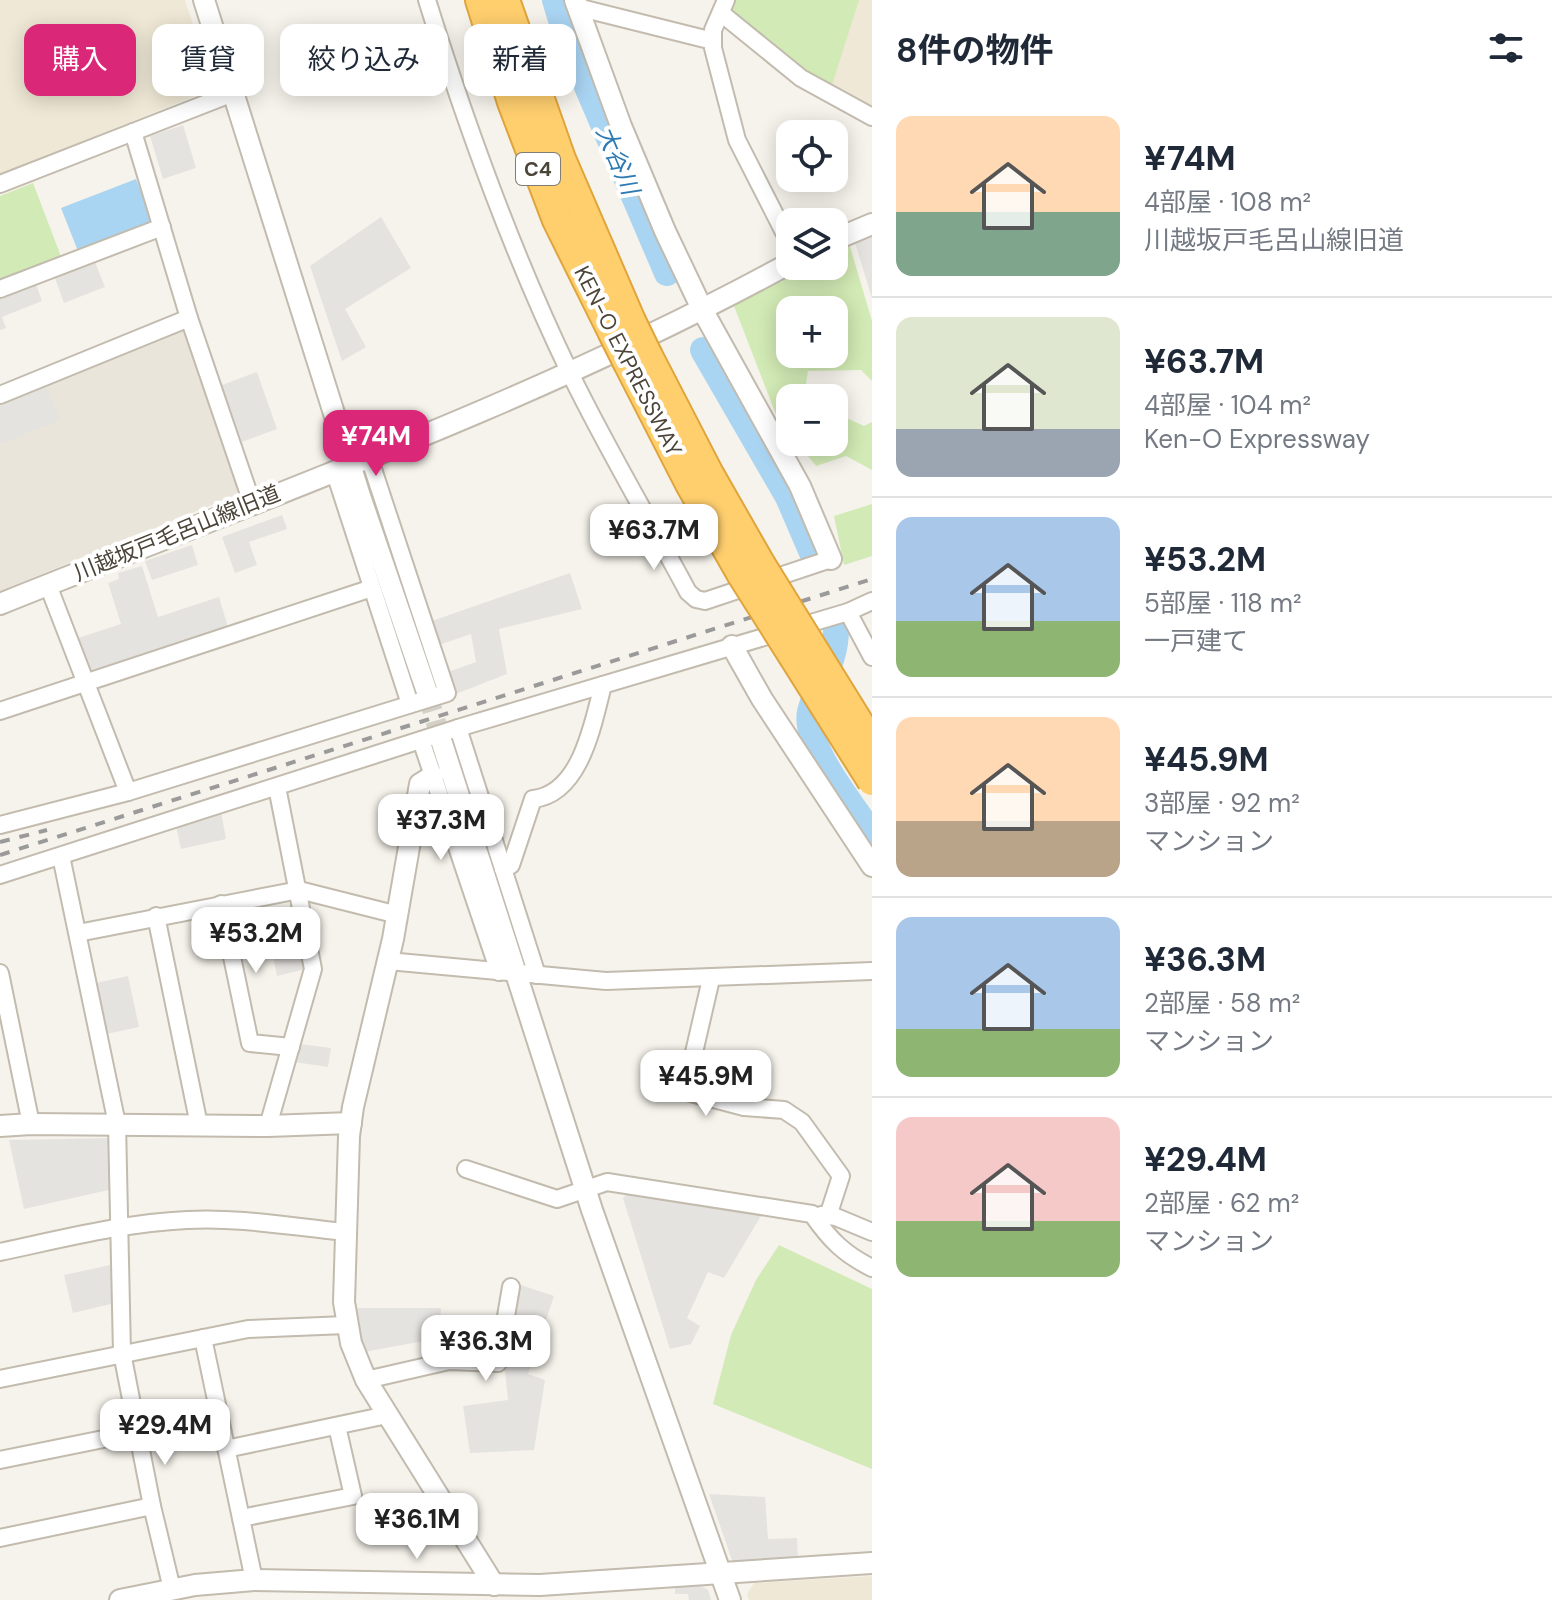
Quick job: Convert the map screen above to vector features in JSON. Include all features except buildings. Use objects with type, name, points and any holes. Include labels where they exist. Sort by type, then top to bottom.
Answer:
[{"type":"highway","name":"KEN-O EXPRESSWAY","points":[[480,0],[512,102],[557,220],[709,474],[752,570],[872,781]]},
{"type":"highway","name":"KEN-O EXPRESSWAY","points":[[505,0],[621,326]]},
{"type":"highway","name":"KEN-O EXPRESSWAY","points":[[752,570],[872,744]]},
{"type":"street","points":[[204,0],[211,24]]},
{"type":"street","points":[[427,0],[484,173],[571,374],[688,592],[696,599],[705,601],[831,559],[800,486],[703,311],[665,231],[621,126],[576,4]]},
{"type":"street","points":[[576,4],[713,41]]},
{"type":"street","points":[[776,217],[737,140],[713,41],[713,30],[724,6],[801,78],[872,117]]},
{"type":"street","points":[[0,184],[225,96]]},
{"type":"street","points":[[234,96],[351,464],[419,698]]},
{"type":"street","points":[[133,132],[189,318],[252,503]]},
{"type":"street","points":[[848,234],[872,224]]},
{"type":"street","points":[[0,289],[162,227]]},
{"type":"street","name":"川越坂戸毛呂山線旧道","points":[[0,604],[571,374],[703,311],[776,271]]},
{"type":"street","points":[[0,395],[189,318]]},
{"type":"street","points":[[351,464],[372,588],[419,698]]},
{"type":"street","points":[[48,585],[128,792]]},
{"type":"street","points":[[0,711],[372,588]]},
{"type":"street","points":[[0,875],[458,728],[848,612],[872,601]]},
{"type":"street","points":[[848,612],[872,657]]},
{"type":"street","points":[[732,646],[762,699],[872,866]]},
{"type":"street","points":[[503,869],[511,865],[533,799],[548,797],[571,774],[592,729],[603,685]]},
{"type":"street","points":[[0,825],[128,792],[419,698]]},
{"type":"street","points":[[458,728],[503,869],[517,974]]},
{"type":"street","points":[[421,740],[433,776],[517,974]]},
{"type":"street","points":[[442,743],[586,1188],[730,1600]]},
{"type":"street","points":[[433,776],[420,784],[398,915],[351,1123],[345,1232],[346,1325],[366,1380],[494,1585]]},
{"type":"street","points":[[268,1126],[313,969],[277,787]]},
{"type":"street","points":[[61,856],[117,1124],[122,1353],[172,1589]]},
{"type":"street","points":[[78,933],[299,890],[398,915]]},
{"type":"street","points":[[221,904],[250,1043],[291,1047]]},
{"type":"street","points":[[156,916],[199,1125]]},
{"type":"street","points":[[388,961],[606,981],[872,971]]},
{"type":"street","points":[[0,973],[31,1124]]},
{"type":"street","points":[[711,979],[686,1087],[691,1093],[744,1107],[778,1108],[802,1122],[841,1176],[820,1215],[827,1235],[849,1257],[872,1268]]},
{"type":"street","points":[[0,1126],[351,1123]]},
{"type":"street","points":[[466,1169],[557,1199],[607,1182],[820,1215],[872,1232]]},
{"type":"street","points":[[0,1252],[120,1227],[186,1220],[221,1220],[345,1232]]},
{"type":"street","points":[[366,1380],[449,1361],[498,1363],[511,1287]]},
{"type":"street","points":[[0,1379],[248,1329],[346,1325]]},
{"type":"street","points":[[203,1338],[254,1580]]},
{"type":"street","points":[[226,1449],[387,1415]]},
{"type":"street","points":[[241,1518],[353,1496],[337,1426]]},
{"type":"street","points":[[0,1460],[138,1432]]},
{"type":"street","points":[[0,1538],[152,1506]]},
{"type":"street","points":[[120,1600],[172,1589],[254,1580],[494,1585],[541,1593],[872,1563]]},
{"type":"shaded area","points":[[0,0],[185,0],[193,24],[152,24],[152,96],[195,96],[0,174]]},
{"type":"shaded area","points":[[731,0],[872,0],[872,112],[837,93],[730,14],[728,8]]},
{"type":"shaded area","points":[[183,125],[196,168],[163,179],[150,136]]},
{"type":"shaded area","points":[[381,217],[411,268],[345,309],[366,347],[342,361],[310,266]]},
{"type":"shaded area","points":[[872,237],[872,298],[855,243]]},
{"type":"shaded area","points":[[95,262],[105,287],[64,303],[55,278]]},
{"type":"shaded area","points":[[36,284],[42,301],[2,317],[6,328],[0,330],[0,298]]},
{"type":"shaded area","points":[[183,330],[190,333],[239,488],[236,495],[0,591],[0,402]]},
{"type":"shaded area","points":[[257,372],[277,429],[242,442],[222,385]]},
{"type":"shaded area","points":[[47,387],[60,420],[0,444],[0,406]]},
{"type":"shaded area","points":[[282,515],[287,529],[249,542],[257,565],[235,573],[222,537]]},
{"type":"shaded area","points":[[192,545],[198,565],[152,580],[145,561]]},
{"type":"shaded area","points":[[142,566],[158,617],[219,597],[228,627],[95,671],[88,669],[78,638],[121,624],[108,583],[119,579],[118,573]]},
{"type":"shaded area","points":[[570,573],[582,609],[499,629],[507,674],[453,695],[445,673],[476,662],[471,634],[436,646],[429,622]]},
{"type":"shaded area","points":[[221,812],[226,839],[181,849],[176,826]]},
{"type":"shaded area","points":[[303,940],[306,969],[277,976],[271,947]]},
{"type":"shaded area","points":[[128,976],[139,1027],[106,1034],[96,983]]},
{"type":"shaded area","points":[[300,1044],[331,1048],[328,1067],[294,1062]]},
{"type":"shaded area","points":[[109,1138],[113,1142],[113,1189],[24,1209],[9,1140]]},
{"type":"shaded area","points":[[629,1192],[762,1214],[724,1278],[708,1272],[687,1318],[700,1326],[691,1344],[670,1349],[623,1198]]},
{"type":"shaded area","points":[[115,1264],[115,1303],[73,1313],[64,1275]]},
{"type":"shaded area","points":[[515,1283],[554,1296],[528,1374],[545,1380],[534,1450],[470,1453],[463,1406],[508,1400],[503,1352]]},
{"type":"shaded area","points":[[353,1308],[441,1308],[439,1338],[365,1352]]},
{"type":"shaded area","points":[[709,1494],[765,1497],[768,1539],[797,1538],[798,1562],[734,1566]]},
{"type":"shaded area","points":[[872,1576],[872,1600],[749,1600],[747,1594],[754,1583]]},
{"type":"shaded area","points":[[698,1584],[708,1590],[711,1600],[689,1600],[688,1594],[675,1594],[675,1585]]},
{"type":"green space","points":[[728,0],[859,0],[832,85],[809,74],[731,12]]},
{"type":"green space","points":[[33,183],[62,259],[0,283],[0,196]]},
{"type":"green space","points":[[849,243],[872,321],[872,381],[861,370],[808,371],[806,384],[776,384],[776,413],[734,306],[781,280],[848,280]]},
{"type":"green space","points":[[848,419],[864,426],[872,422],[872,470],[846,456]]},
{"type":"green space","points":[[808,456],[846,456],[816,466]]},
{"type":"green space","points":[[872,504],[872,556],[844,565],[834,516]]},
{"type":"green space","points":[[779,1245],[872,1289],[872,1469],[713,1404],[731,1335],[756,1280]]},
{"type":"water","points":[[136,179],[153,222],[78,251],[61,208]]},
{"type":"waterway","name":"大谷川","points":[[555,0],[567,40],[667,273]]},
{"type":"waterway","name":"大谷川","points":[[703,350],[788,497],[813,555]]},
{"type":"waterway","name":"大谷川","points":[[836,629],[830,663],[810,712],[810,726],[822,758],[872,834]]},
{"type":"tunnel","points":[[427,692],[442,743]]},
{"type":"railway","points":[[0,855],[872,579]]},
{"type":"railway","points":[[0,842],[47,830]]}]
